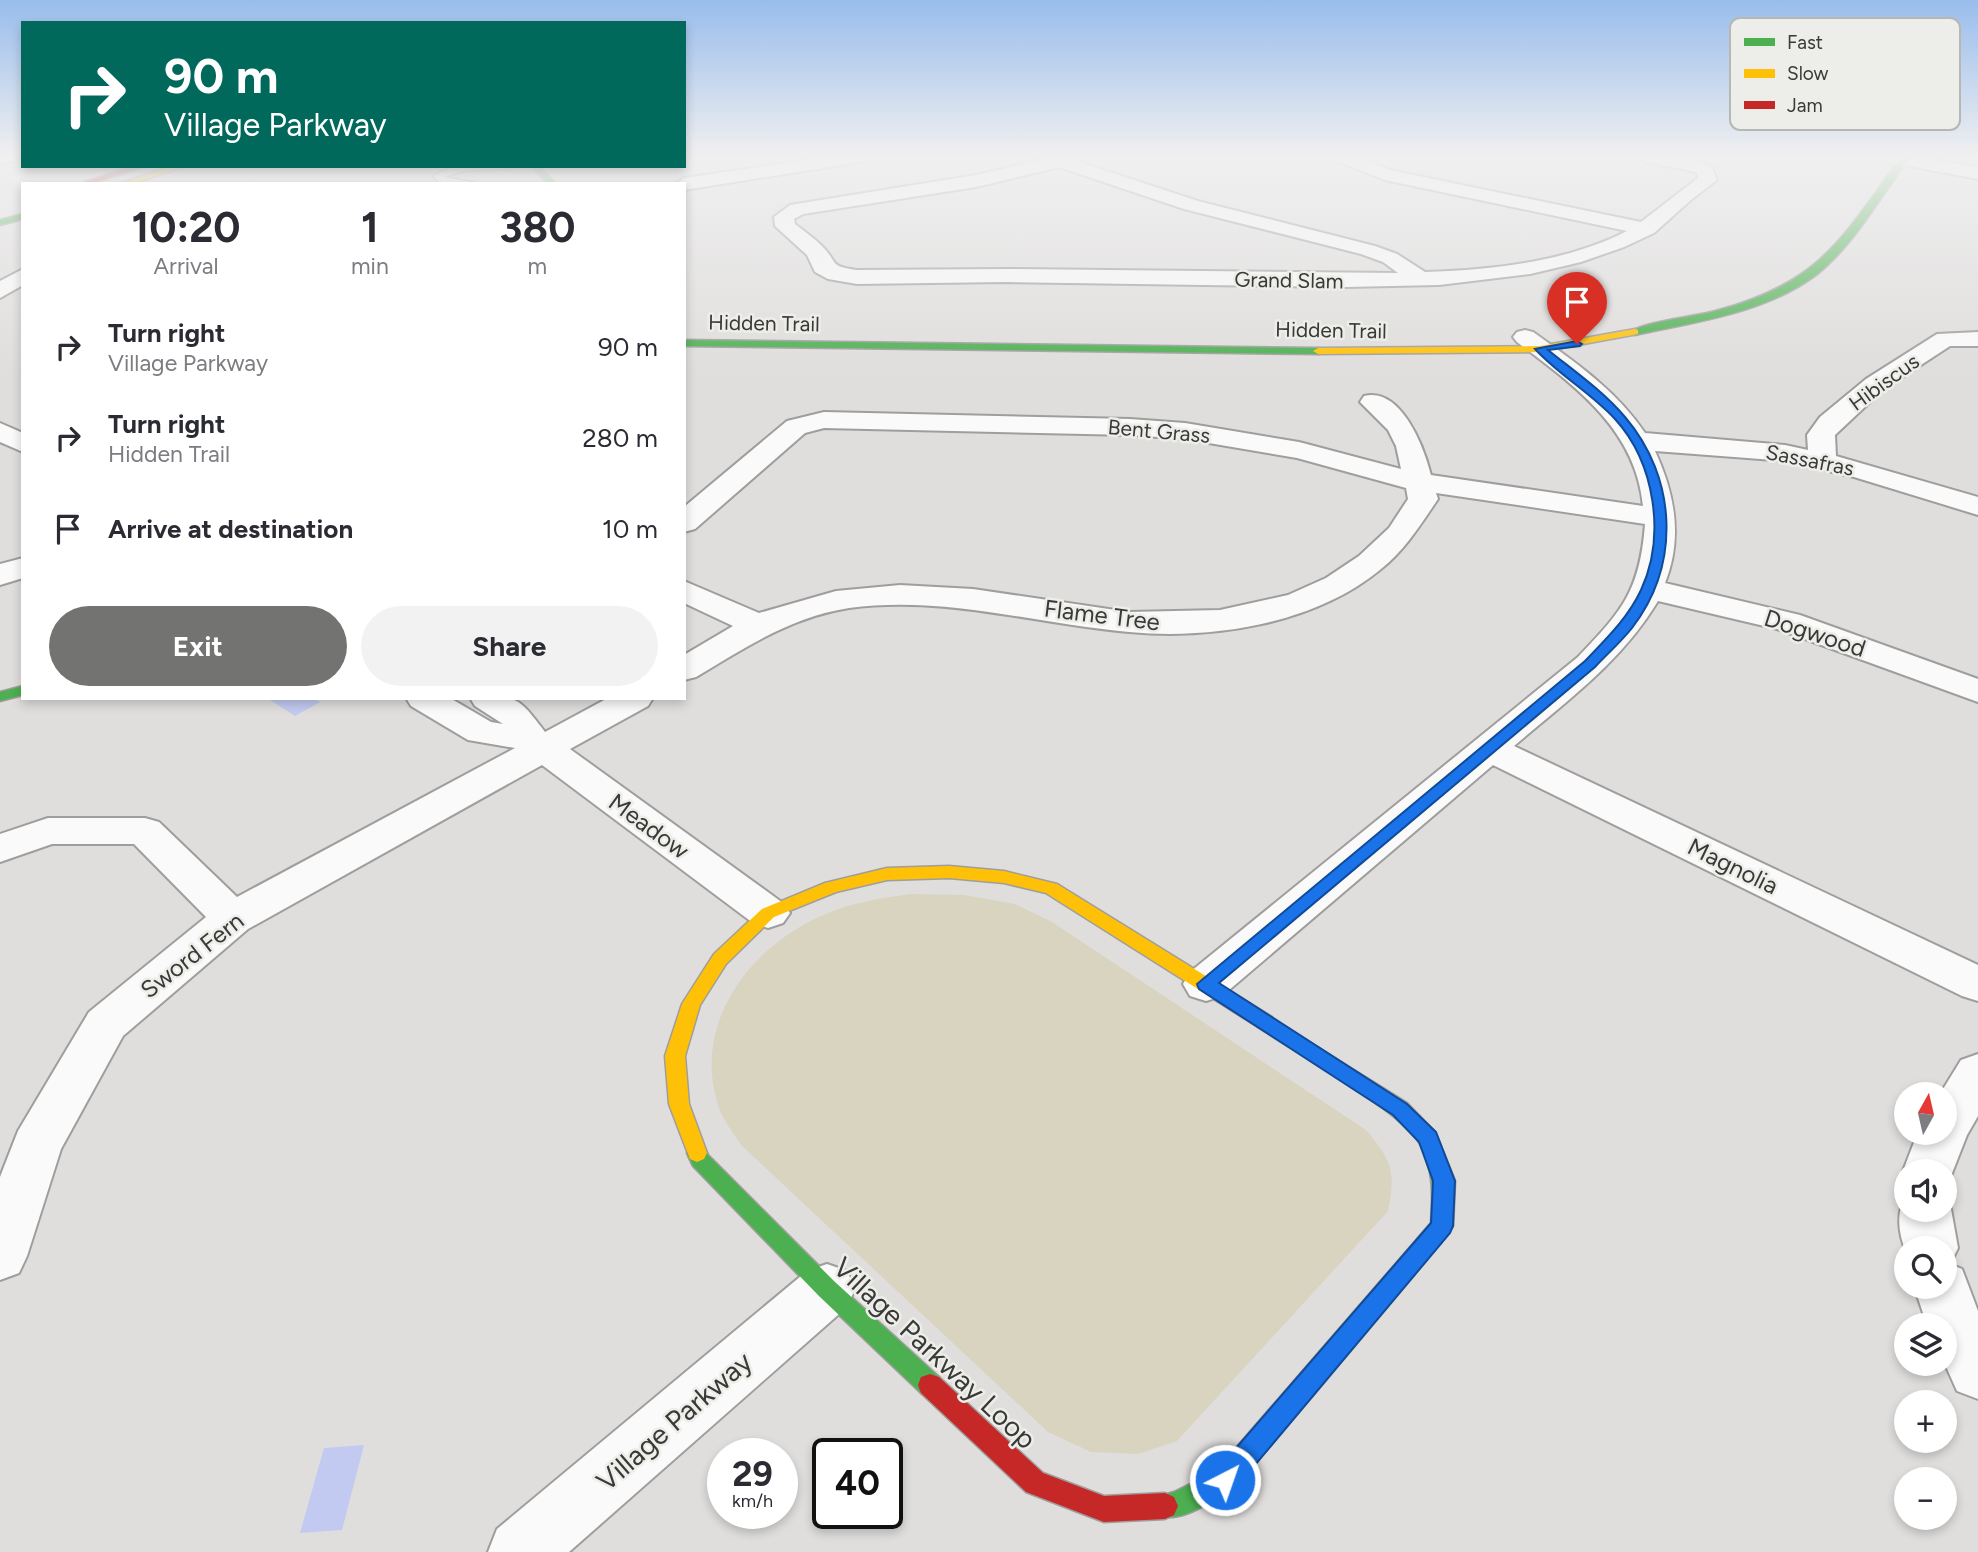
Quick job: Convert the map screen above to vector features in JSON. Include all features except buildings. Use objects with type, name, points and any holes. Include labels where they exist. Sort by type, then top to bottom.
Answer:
[{"type":"street","name":"Grand Slam","points":[[789,229],[816,252],[823,267],[836,274],[857,277],[1331,280],[1477,274],[1592,252],[1646,229]]},
{"type":"street","points":[[1287,229],[1390,258],[1419,278]]},
{"type":"street","name":"Hidden Trail","points":[[686,343],[1392,352],[1532,343],[1652,330],[1759,301],[1801,280],[1831,257],[1847,229]]},
{"type":"street","points":[[0,292],[21,276]]},
{"type":"street","name":"Hidden Trail","points":[[686,334],[1532,343],[1679,313],[1728,297],[1774,277]]},
{"type":"street","points":[[0,292],[21,299]]},
{"type":"street","name":"Hibiscus","points":[[1822,460],[1821,435],[1829,423],[1875,384],[1945,340],[1978,339]]},
{"type":"street","points":[[1206,984],[1590,664],[1626,626],[1649,589],[1662,518],[1655,483],[1636,442],[1622,420],[1598,395],[1532,343]]},
{"type":"street","name":"Flame Tree","points":[[686,669],[761,625],[818,604],[873,596],[963,597],[1136,623],[1221,620],[1273,612],[1315,597],[1354,576],[1388,548],[1413,518],[1423,499],[1410,446],[1399,426],[1373,402]]},
{"type":"street","name":"Bent Grass","points":[[686,521],[796,427],[824,420],[1130,427],[1185,431],[1299,450],[1418,482],[1662,518]]},
{"type":"street","points":[[0,432],[21,443]]},
{"type":"street","name":"Sassafras","points":[[1636,442],[1741,448],[1822,460],[1978,506]]},
{"type":"street","points":[[0,575],[21,567]]},
{"type":"street","name":"Dogwood","points":[[1649,589],[1788,622],[1978,691]]},
{"type":"street","points":[[686,592],[761,625]]},
{"type":"street","points":[[0,697],[21,691]]},
{"type":"street","name":"Meadow","points":[[427,700],[481,733],[538,744]]},
{"type":"street","name":"Meadow","points":[[491,700],[515,715],[538,744],[768,913]]},
{"type":"street","points":[[538,744],[631,700]]},
{"type":"street","name":"Sword Fern","points":[[0,1256],[36,1146],[106,1024],[233,919],[538,744]]},
{"type":"street","name":"Magnolia","points":[[1488,748],[1978,984]]},
{"type":"street","points":[[0,849],[48,831],[145,831],[233,919]]},
{"type":"street","name":"Village Parkway Loop","points":[[949,872],[1004,877],[1051,888],[1400,1109],[1428,1138],[1444,1181],[1442,1226],[1225,1480],[1176,1505],[1104,1509],[1035,1482],[827,1289],[700,1160],[679,1104],[675,1056],[691,1004],[720,959],[768,913],[831,887],[887,874],[949,872]]},
{"type":"street","points":[[1957,1109],[1978,1073]]},
{"type":"street","name":"Village Parkway","points":[[520,1552],[827,1289]]},
{"type":"street","points":[[1946,1299],[1978,1372]]},
{"type":"shaded area","points":[[911,894],[964,895],[1015,904],[1052,922],[1366,1130],[1382,1150],[1390,1167],[1392,1186],[1388,1211],[1177,1441],[1138,1454],[1091,1452],[1048,1432],[741,1145],[721,1113],[712,1076],[713,1046],[720,1017],[734,990],[752,966],[774,945],[800,927],[828,913],[858,903]]},
{"type":"water","points":[[270,700],[320,702],[295,716]]},
{"type":"water","points":[[364,1445],[342,1530],[300,1533],[324,1448]]},
{"type":"traffic: fast","points":[[1635,332],[1713,315],[1767,298],[1791,287],[1832,255],[1853,229]]},
{"type":"traffic: fast","points":[[686,343],[1318,351]]},
{"type":"traffic: fast","points":[[0,697],[21,691]]},
{"type":"traffic: fast","points":[[1165,1506],[1176,1505],[1225,1480],[1442,1226],[1444,1181],[1428,1138],[1400,1109],[1265,1022]]},
{"type":"traffic: fast","points":[[697,1153],[700,1160],[827,1289],[930,1385]]},
{"type":"traffic: slow","points":[[1318,351],[1540,349],[1635,332]]},
{"type":"traffic: slow","points":[[949,872],[1004,877],[1051,888],[1265,1022]]},
{"type":"traffic: slow","points":[[697,1153],[679,1104],[675,1056],[691,1004],[720,959],[768,913],[831,887],[887,874],[949,872]]},
{"type":"traffic: jam","points":[[930,1385],[1035,1483],[1104,1509],[1165,1506]]},
{"type":"route","points":[[1225,1480],[1442,1226],[1444,1181],[1428,1138],[1400,1109],[1206,984],[1590,664],[1626,626],[1649,589],[1662,518],[1655,483],[1636,442],[1622,420],[1598,395],[1540,349],[1577,344]]}]
